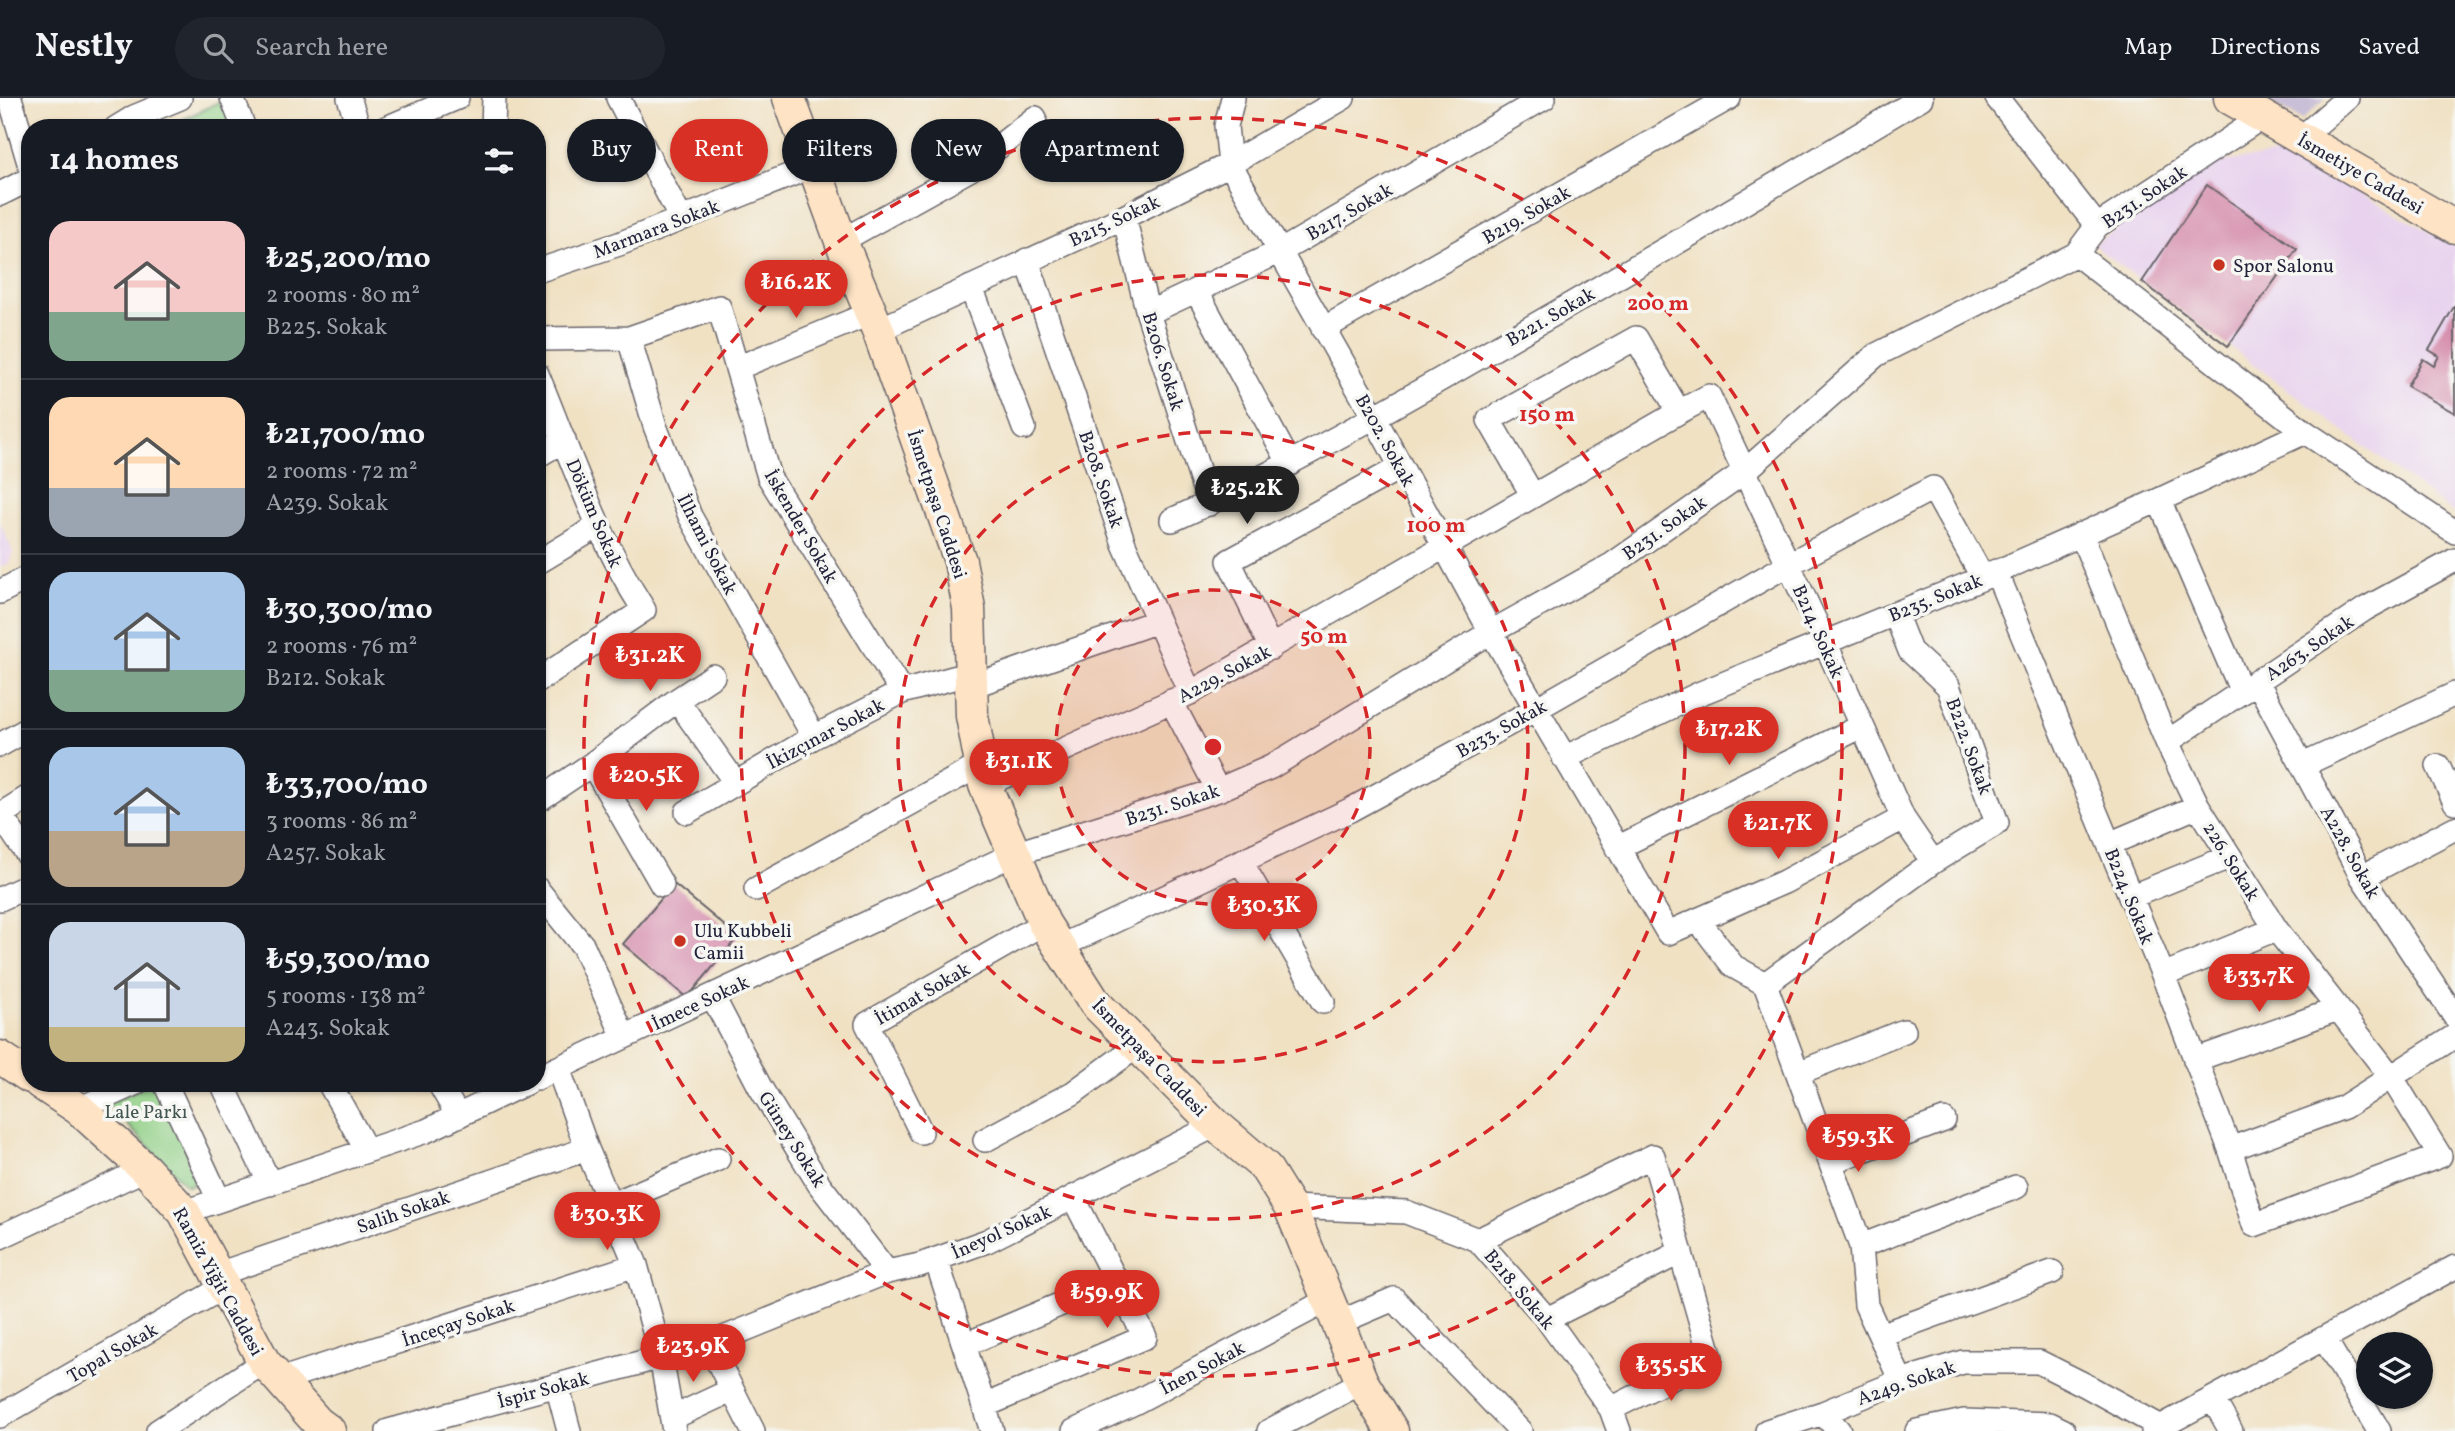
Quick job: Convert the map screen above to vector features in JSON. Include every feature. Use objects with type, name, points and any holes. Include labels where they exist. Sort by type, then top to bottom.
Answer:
[{"type":"main road","name":"İsmetpaşa Caddesi","points":[[789,98],[796,119]]},
{"type":"main road","name":"İsmetiye Caddesi","points":[[2230,98],[2455,227]]},
{"type":"main road","name":"İsmetpaşa Caddesi","points":[[819,182],[874,322],[960,561],[969,608],[972,716],[982,775],[1051,935],[1095,1003],[1216,1125],[1265,1167],[1290,1207],[1362,1382],[1392,1431]]},
{"type":"main road","points":[[0,1057],[21,1071]]},
{"type":"main road","name":"Ramiz Yiğit Caddesi","points":[[54,1092],[79,1109],[145,1169],[184,1212],[271,1371],[317,1428]]},
{"type":"street","points":[[10,98],[21,135]]},
{"type":"street","points":[[125,114],[180,98]]},
{"type":"street","points":[[232,98],[240,119]]},
{"type":"street","points":[[349,98],[356,119]]},
{"type":"street","points":[[493,119],[494,98]]},
{"type":"street","points":[[618,98],[681,219]]},
{"type":"street","name":"B202. Sokak","points":[[1233,98],[1226,126],[1230,164],[1374,417],[1491,632],[1668,933],[1698,919]]},
{"type":"street","name":"B215. Sokak","points":[[737,368],[971,287],[1124,217],[1230,164],[1343,98]]},
{"type":"street","name":"B217. Sokak","points":[[1148,313],[1281,251],[1544,98]]},
{"type":"street","name":"B219. Sokak","points":[[1323,330],[1729,98]]},
{"type":"street","name":"B221. Sokak","points":[[1172,520],[1290,464],[1374,417],[1631,270],[1921,98]]},
{"type":"street","points":[[1997,98],[2097,226]]},
{"type":"street","points":[[2301,138],[2347,98]]},
{"type":"street","points":[[406,119],[448,100]]},
{"type":"street","name":"B231. Sokak","points":[[1014,854],[1218,790],[1270,767],[1491,632],[1613,564],[1744,471],[1876,355],[2076,254],[2097,226],[2263,116]]},
{"type":"street","points":[[841,241],[969,170],[1035,118]]},
{"type":"street","name":"Marmara Sokak","points":[[546,268],[619,244],[782,178]]},
{"type":"street","points":[[0,194],[21,184]]},
{"type":"street","name":"B206. Sokak","points":[[1124,217],[1148,313],[1209,504]]},
{"type":"street","points":[[2076,254],[2305,432],[2455,532]]},
{"type":"street","name":"B208. Sokak","points":[[1027,260],[1124,544],[1158,621],[1180,697],[1218,790]]},
{"type":"street","points":[[971,287],[1024,428]]},
{"type":"street","points":[[1196,290],[1290,464]]},
{"type":"street","name":"İskender Sokak","points":[[629,338],[719,307],[769,477],[902,692]]},
{"type":"street","points":[[546,339],[629,338]]},
{"type":"street","name":"İlhami Sokak","points":[[629,338],[655,426],[690,516],[814,737]]},
{"type":"street","points":[[1533,496],[1489,420],[1636,338],[1679,412]]},
{"type":"street","name":"B214. Sokak","points":[[1709,396],[1825,642],[1903,818],[1933,862]]},
{"type":"street","name":"A229. Sokak","points":[[756,889],[982,775],[1180,697],[1271,648],[1709,396]]},
{"type":"street","name":"Döküm Sokak","points":[[546,399],[598,526],[620,571],[645,610],[546,675]]},
{"type":"street","name":"B235. Sokak","points":[[1564,758],[1702,693],[1990,574],[2305,432]]},
{"type":"street","points":[[546,451],[564,440]]},
{"type":"street","points":[[1271,648],[1229,561],[1401,467]]},
{"type":"street","name":"B233. Sokak","points":[[1051,935],[1241,862],[1349,810],[1536,709],[1789,564],[1933,488]]},
{"type":"street","name":"B224. Sokak","points":[[1933,488],[1990,574],[2109,844],[2230,1149],[2254,1225]]},
{"type":"street","name":"A228. Sokak","points":[[2159,500],[2249,686],[2303,765],[2362,877],[2455,1017]]},
{"type":"street","points":[[546,558],[598,526]]},
{"type":"street","name":"226. Sokak","points":[[2081,534],[2167,742],[2198,806],[2276,929],[2392,1078],[2440,1156],[2254,1225]]},
{"type":"street","name":"A263. Sokak","points":[[2167,742],[2365,609],[2455,560]]},
{"type":"street","points":[[0,592],[21,581]]},
{"type":"street","name":"B222. Sokak","points":[[1895,613],[1910,651],[1948,686],[1997,823],[1933,862]]},
{"type":"street","name":"İkizçınar Sokak","points":[[687,811],[814,737],[902,692],[972,679],[1158,621]]},
{"type":"street","points":[[546,795],[713,676]]},
{"type":"street","points":[[2303,765],[2455,694]]},
{"type":"street","points":[[677,700],[735,782]]},
{"type":"street","points":[[1617,848],[1862,726]]},
{"type":"street","points":[[0,745],[21,733]]},
{"type":"street","points":[[593,764],[662,885]]},
{"type":"street","points":[[2438,766],[2455,802]]},
{"type":"street","points":[[21,801],[0,814],[21,845]]},
{"type":"street","points":[[2109,844],[2198,806]]},
{"type":"street","points":[[1901,1381],[1866,1305],[1861,1246],[1765,984],[1733,966],[1698,919],[1784,882],[1903,818]]},
{"type":"street","points":[[2362,877],[2455,828]]},
{"type":"street","name":"İmece Sokak","points":[[548,1073],[1014,854]]},
{"type":"street","points":[[2130,897],[2228,856]]},
{"type":"street","points":[[1241,862],[1324,1002]]},
{"type":"street","points":[[1765,984],[1933,862]]},
{"type":"street","points":[[0,899],[21,889]]},
{"type":"street","points":[[546,900],[583,947],[624,1037]]},
{"type":"street","points":[[2163,975],[2276,929]]},
{"type":"street","name":"İtimat Sokak","points":[[921,1132],[867,1024],[1051,935]]},
{"type":"street","name":"Güney Sokak","points":[[713,996],[760,1087],[819,1184],[887,1272]]},
{"type":"street","points":[[2195,1060],[2338,1009]]},
{"type":"street","points":[[1798,1073],[1904,1031]]},
{"type":"street","points":[[2230,1149],[2344,1107],[2455,1037]]},
{"type":"street","points":[[985,1140],[1073,1093],[1137,1046]]},
{"type":"street","points":[[548,1073],[587,1149],[636,1265],[661,1357],[673,1424],[732,1390]]},
{"type":"street","points":[[79,1109],[116,1092]]},
{"type":"street","points":[[169,1092],[219,1200]]},
{"type":"street","points":[[226,1092],[270,1184]]},
{"type":"street","points":[[333,1092],[368,1151]]},
{"type":"street","points":[[444,1092],[458,1116]]},
{"type":"street","points":[[184,1212],[426,1131],[507,1092]]},
{"type":"street","points":[[1831,1162],[1944,1120]]},
{"type":"street","name":"İneyol Sokak","points":[[778,1318],[887,1272],[987,1241],[1216,1125]]},
{"type":"street","name":"Salih Sokak","points":[[221,1281],[587,1149]]},
{"type":"street","points":[[1478,1240],[1653,1156],[1712,1358],[1611,1409]]},
{"type":"street","points":[[612,1204],[718,1159]]},
{"type":"street","points":[[0,1237],[145,1169]]},
{"type":"street","points":[[1861,1246],[2016,1187]]},
{"type":"street","points":[[984,1406],[1145,1337],[1073,1197]]},
{"type":"street","name":"B218. Sokak","points":[[1290,1207],[1406,1212],[1478,1240],[1547,1319],[1611,1409],[1619,1431]]},
{"type":"street","points":[[1547,1319],[1681,1252]]},
{"type":"street","points":[[936,1259],[992,1431]]},
{"type":"street","name":"İnceçay Sokak","points":[[158,1431],[271,1371],[636,1265]]},
{"type":"street","points":[[2157,1429],[2455,1267]]},
{"type":"street","points":[[1880,1335],[2052,1272]]},
{"type":"street","name":"Topal Sokak","points":[[5,1420],[221,1281]]},
{"type":"street","points":[[964,1345],[1116,1281]]},
{"type":"street","name":"İnen Sokak","points":[[1074,1431],[1333,1311],[1394,1298],[1520,1431]]},
{"type":"street","name":"İspir Sokak","points":[[388,1431],[709,1344],[778,1318]]},
{"type":"street","points":[[2324,1338],[2379,1431]]},
{"type":"street","points":[[709,1344],[753,1431]]},
{"type":"street","name":"A249. Sokak","points":[[1767,1431],[1822,1413],[1901,1381],[1963,1362],[2039,1362],[2157,1429]]},
{"type":"street","points":[[1269,1431],[1362,1382]]},
{"type":"street","points":[[557,1385],[569,1431]]},
{"type":"street","points":[[2213,1399],[2231,1431]]},
{"type":"street","points":[[1822,1413],[1839,1431]]},
{"type":"street","points":[[1917,1431],[1964,1421],[2050,1424],[2064,1431]]},
{"type":"shaded area","points":[[2264,98],[2326,98],[2302,120]]},
{"type":"shaded area","points":[[2289,154],[2455,246],[2455,514],[2093,245],[2211,163]]},
{"type":"shaded area","points":[[0,522],[13,552],[9,563],[0,567]]},
{"type":"green space","points":[[223,100],[230,119],[184,119]]},
{"type":"green space","name":"Lale Parkı","points":[[133,1092],[162,1092],[200,1182],[187,1186],[107,1104]]},
{"type":"building","name":"Spor Salonu","points":[[2207,185],[2297,249],[2228,346],[2142,282]]},
{"type":"building","points":[[2455,305],[2455,413],[2407,386],[2423,359],[2434,366],[2439,356],[2429,350]]},
{"type":"building","name":"Ulu Kubbeli Camii","points":[[674,884],[738,937],[687,998],[623,944]]},
{"type":"place","name":"Spor Salonu","points":[[2219,265]]},
{"type":"place","name":"Ulu Kubbeli Camii","points":[[680,941]]}]
